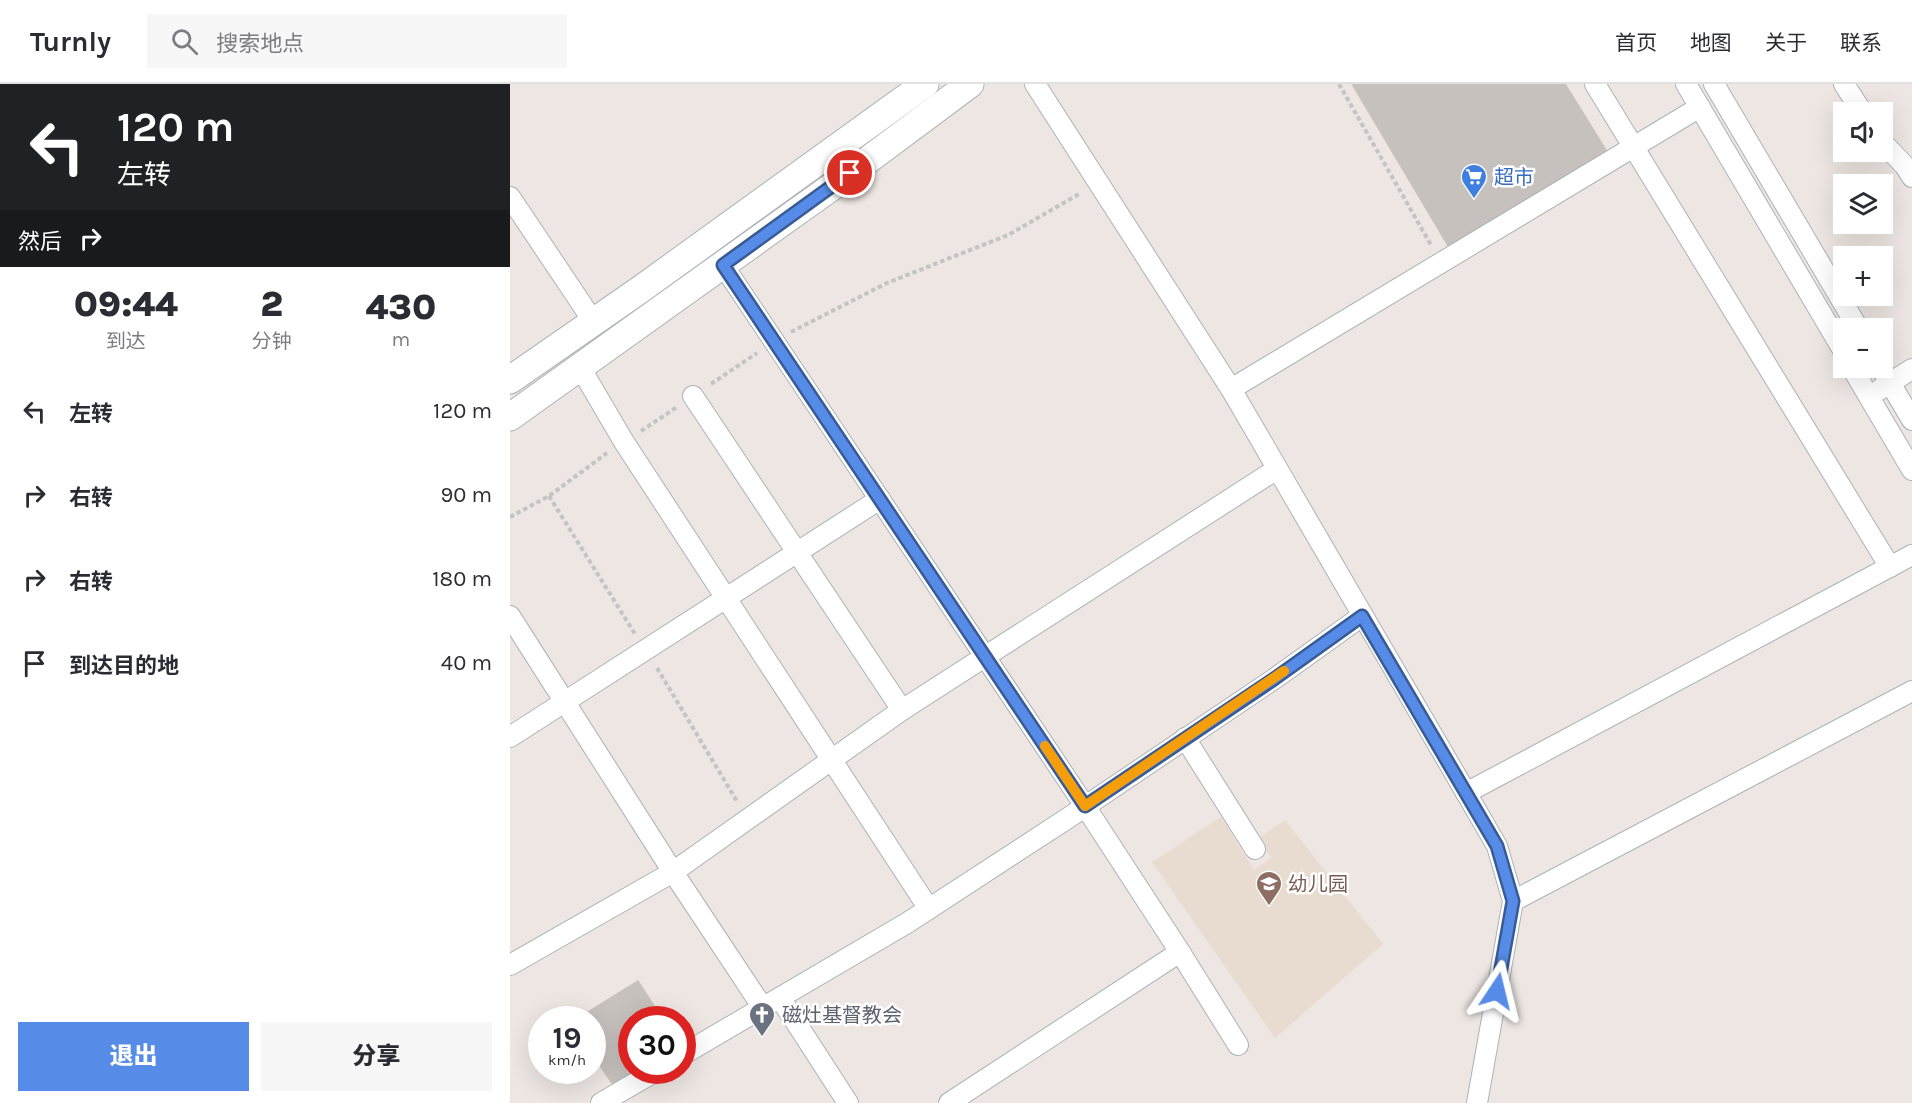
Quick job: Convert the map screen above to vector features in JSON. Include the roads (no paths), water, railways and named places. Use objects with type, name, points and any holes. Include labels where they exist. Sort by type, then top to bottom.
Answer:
[{"type":"street","points":[[510,380],[650,283],[925,84]]},
{"type":"street","points":[[510,417],[970,84]]},
{"type":"street","points":[[1035,84],[1100,182],[1231,390],[1497,846],[1513,901],[1477,1103]]},
{"type":"street","points":[[1595,84],[1890,567]]},
{"type":"street","points":[[1686,84],[1833,333]]},
{"type":"street","points":[[1714,84],[1852,318]]},
{"type":"street","points":[[1844,84],[1856,102]]},
{"type":"street","points":[[1231,390],[1700,107]]},
{"type":"street","points":[[1893,153],[1912,177]]},
{"type":"street","points":[[510,197],[593,321]]},
{"type":"street","points":[[723,265],[1085,806],[1238,1045]]},
{"type":"street","points":[[580,367],[624,442],[929,909]]},
{"type":"street","points":[[1893,373],[1912,369]]},
{"type":"street","points":[[1858,378],[1912,470]]},
{"type":"street","points":[[1869,396],[1883,378]]},
{"type":"street","points":[[1887,378],[1912,420]]},
{"type":"street","points":[[693,396],[902,710]]},
{"type":"street","points":[[512,959],[673,872],[902,710],[1277,469]]},
{"type":"street","points":[[510,736],[880,499]]},
{"type":"street","points":[[1466,793],[1912,555]]},
{"type":"street","points":[[510,616],[673,872],[848,1103]]},
{"type":"street","points":[[696,1047],[929,909],[1274,679],[1362,616]]},
{"type":"street","points":[[1513,901],[1912,692]]},
{"type":"street","points":[[1185,738],[1255,849]]},
{"type":"street","points":[[949,1103],[1180,952]]},
{"type":"street","points":[[612,1100],[636,1084]]},
{"type":"place","name":"超市","points":[[1474,200]]},
{"type":"place","name":"幼儿园","points":[[1269,907]]},
{"type":"place","name":"磁灶基督教会","points":[[762,1038]]}]
